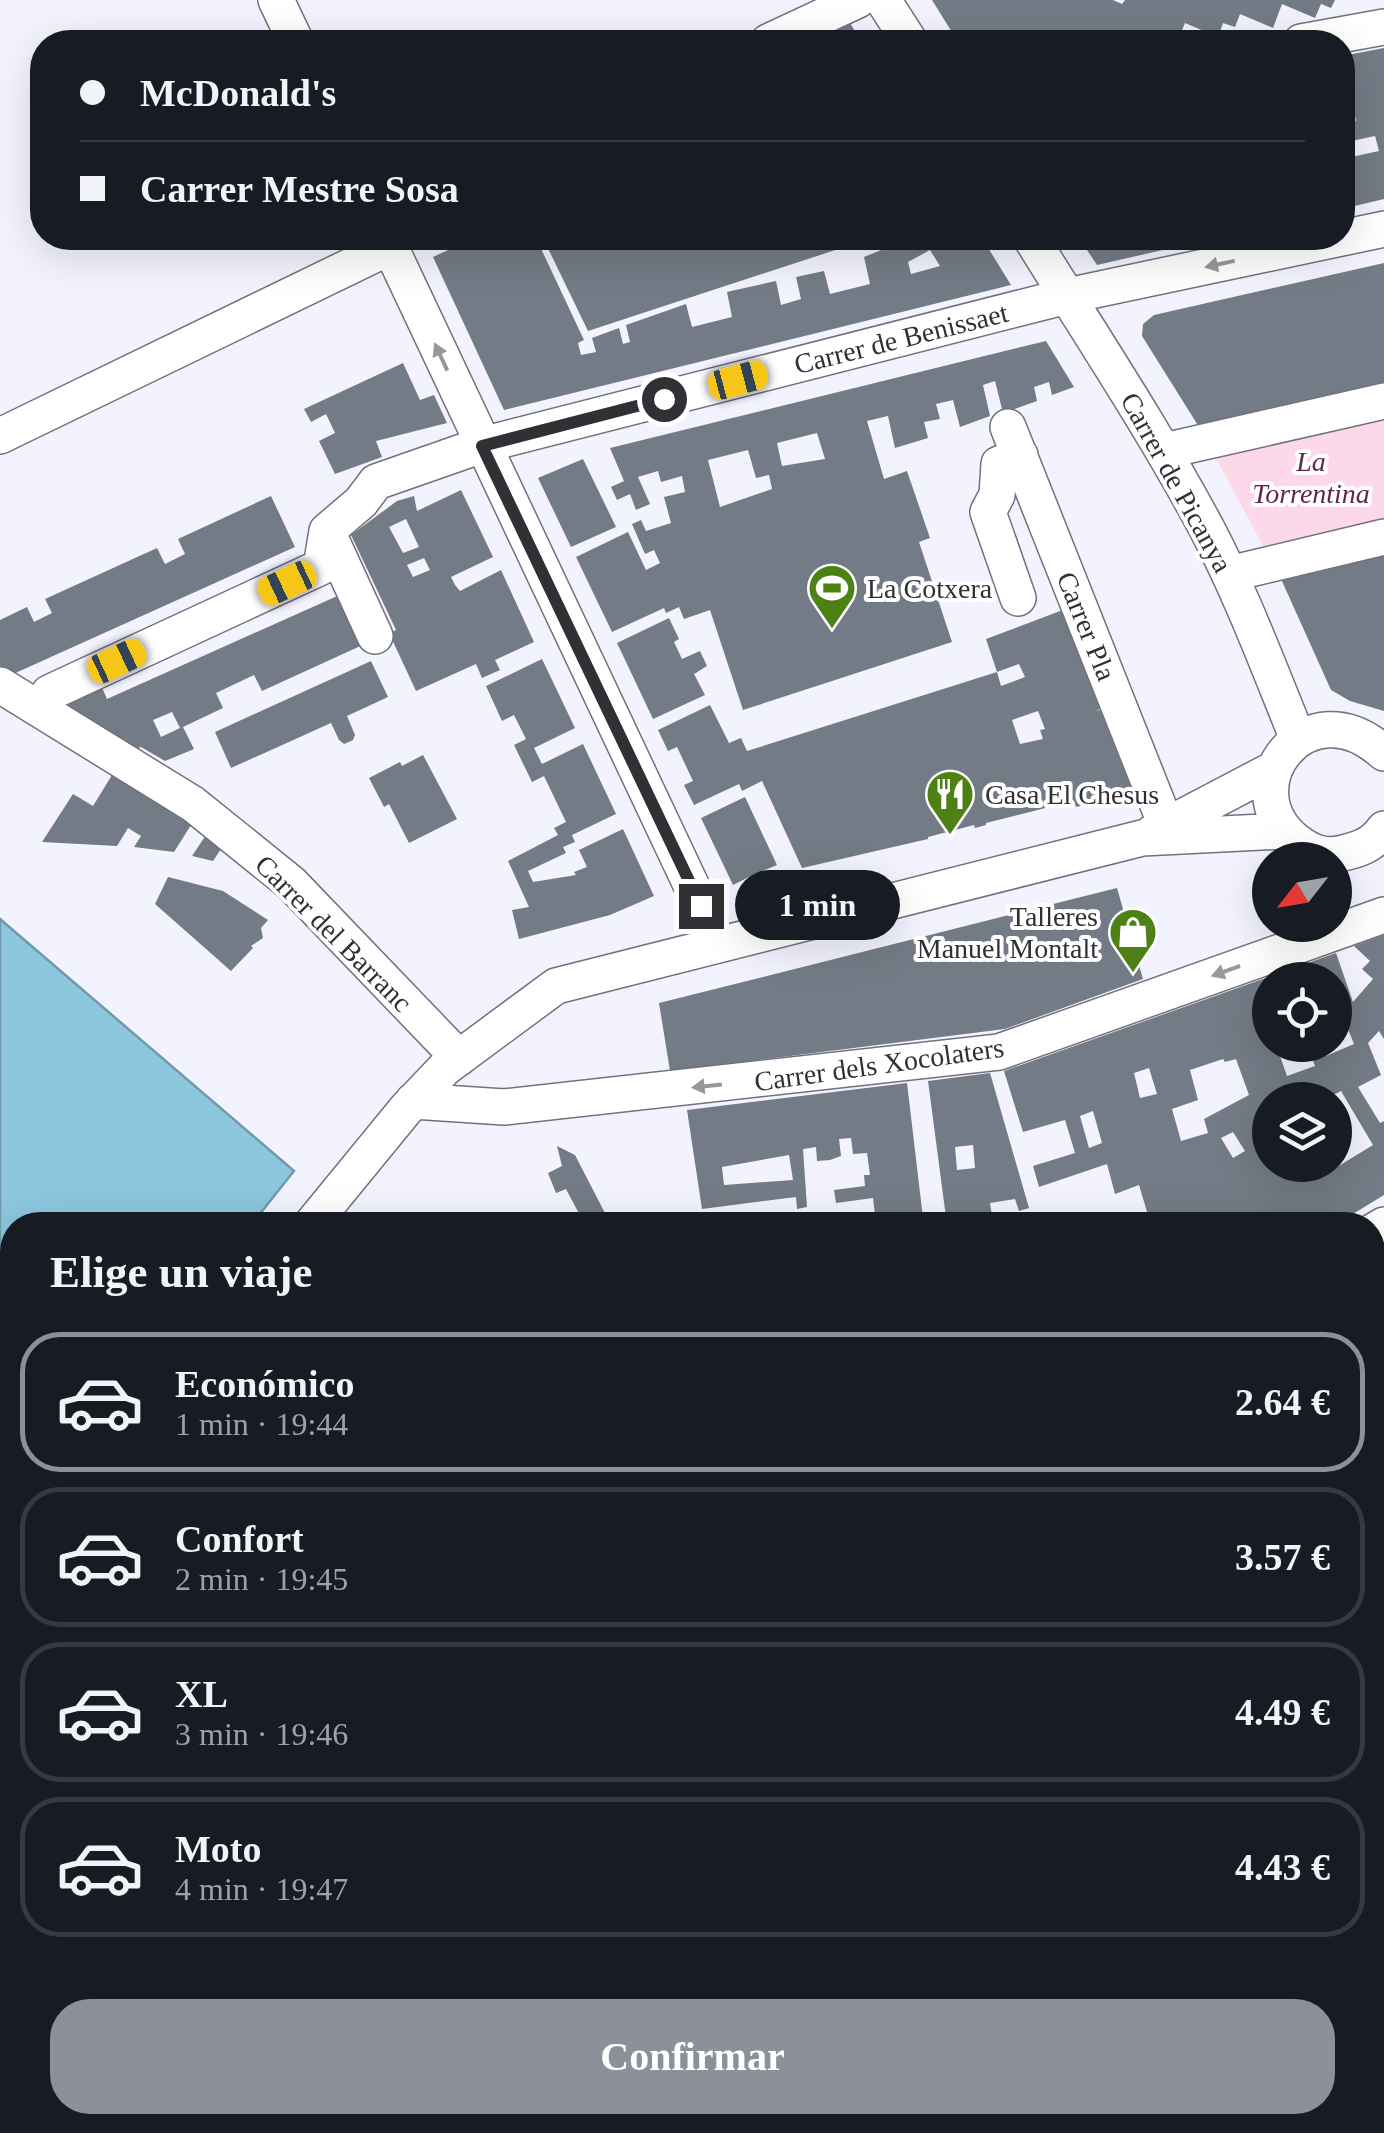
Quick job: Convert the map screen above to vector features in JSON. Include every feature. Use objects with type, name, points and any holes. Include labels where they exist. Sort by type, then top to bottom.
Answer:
[{"type":"street","points":[[276,0],[290,30]]},
{"type":"street","points":[[794,30],[858,0]]},
{"type":"street","points":[[883,0],[902,30]]},
{"type":"street","points":[[1355,32],[1384,27]]},
{"type":"street","name":"Carrer de Benissaet","points":[[1355,235],[1384,229]]},
{"type":"street","points":[[0,436],[373,250]]},
{"type":"street","points":[[395,250],[482,446],[701,906]]},
{"type":"street","name":"Carrer de Picanya","points":[[1038,250],[1164,451],[1229,574],[1298,739]]},
{"type":"street","name":"Carrer de Benissaet","points":[[49,693],[321,567],[327,531],[361,502],[376,482],[482,446],[1067,296],[1285,250]]},
{"type":"street","points":[[1164,451],[1384,401]]},
{"type":"street","name":"Carrer Pla","points":[[1018,598],[988,512],[997,495],[999,464],[1014,441],[1154,831]]},
{"type":"street","points":[[327,531],[375,636]]},
{"type":"street","points":[[1229,574],[1384,537]]},
{"type":"street","name":"Carrer del Barranc","points":[[0,686],[192,804],[290,883],[452,1063]]},
{"type":"street","points":[[1376,846],[1330,856],[1309,850],[1284,831],[1274,813],[1270,791],[1282,754],[1314,731],[1336,728],[1365,736],[1384,753]]},
{"type":"street","points":[[322,1212],[409,1105],[452,1063],[556,986],[1154,831],[1274,769]]},
{"type":"street","points":[[1154,831],[1284,831]]},
{"type":"street","name":"Carrer dels Xocolaters","points":[[409,1105],[504,1107],[999,1052],[1384,915]]},
{"type":"green space","name":"La Torrentina","points":[[1384,384],[1384,555],[1281,579],[1199,427]]},
{"type":"water","points":[[0,919],[294,1171],[261,1212],[0,1212]]},
{"type":"building","points":[[932,0],[1113,0],[1122,4],[1125,0],[1335,0],[1331,8],[1321,4],[1315,18],[1282,4],[1273,28],[1240,14],[1235,27],[1223,23],[1220,30],[1202,30],[1185,23],[1182,30],[951,30]]},
{"type":"building","points":[[848,20],[854,30],[827,30]]},
{"type":"building","points":[[1384,48],[1384,199],[1355,206],[1355,156],[1379,151],[1375,136],[1355,140],[1355,54]]},
{"type":"building","points":[[448,250],[542,250],[584,340],[578,343],[581,355],[596,352],[592,338],[619,328],[623,344],[630,342],[626,325],[686,304],[692,327],[732,317],[727,292],[776,281],[781,305],[801,299],[796,277],[824,271],[830,294],[870,284],[864,257],[881,250],[930,250],[989,250],[1011,285],[504,410],[433,257]],"holes":[[[930,250],[940,266],[911,274],[908,262]]]},
{"type":"building","points":[[549,250],[835,250],[588,331]]},
{"type":"building","points":[[1087,250],[1163,250],[1097,265]]},
{"type":"building","points":[[1384,263],[1384,384],[1199,427],[1142,336],[1143,324],[1154,315]]},
{"type":"building","points":[[1046,341],[1074,387],[1052,395],[1049,382],[1034,387],[1037,401],[1003,413],[995,381],[983,385],[990,416],[960,427],[953,400],[936,404],[940,419],[924,422],[928,438],[895,448],[888,416],[867,421],[884,479],[907,471],[930,538],[919,542],[952,642],[743,710],[710,610],[684,619],[679,607],[666,613],[664,608],[612,632],[576,557],[628,532],[646,570],[660,563],[654,550],[645,554],[632,524],[641,520],[646,531],[671,523],[664,497],[685,492],[682,476],[661,482],[658,471],[638,477],[650,504],[636,510],[630,494],[617,500],[611,487],[624,481],[610,448]],"holes":[[[817,433],[825,459],[782,466],[777,443]],[[748,450],[756,478],[769,475],[772,489],[720,507],[708,460]]]},
{"type":"building","points":[[403,363],[420,400],[434,395],[447,423],[376,441],[382,457],[335,474],[319,441],[335,433],[326,414],[311,422],[304,409]]},
{"type":"building","points":[[583,459],[616,527],[571,547],[538,478]]},
{"type":"building","points":[[461,490],[493,557],[451,577],[460,591],[501,570],[534,642],[495,660],[500,670],[482,678],[476,664],[416,691],[389,633],[396,630],[351,535],[397,501],[414,496],[417,511]],"holes":[[[406,519],[419,547],[403,553],[389,527]],[[424,558],[430,570],[413,577],[407,565]]]},
{"type":"building","points":[[271,496],[295,547],[11,675],[0,668],[0,620],[27,607],[34,622],[52,613],[45,599],[157,548],[165,564],[185,554],[178,539]]},
{"type":"building","points":[[1384,555],[1384,711],[1350,701],[1331,690],[1281,579]]},
{"type":"building","points":[[344,593],[367,643],[262,691],[254,675],[216,693],[223,708],[183,727],[194,749],[165,761],[141,747],[129,752],[58,704],[101,685],[107,699]],"holes":[[[172,712],[180,728],[161,737],[153,720]]]},
{"type":"building","points":[[1068,608],[1105,706],[1096,711],[1109,707],[1132,786],[1125,788],[1126,795],[1076,807],[1074,801],[1065,803],[802,868],[762,781],[742,791],[739,784],[694,805],[684,785],[693,781],[677,747],[668,751],[658,730],[710,705],[729,743],[741,738],[747,751],[997,672],[986,639]],"holes":[[[1019,664],[1025,677],[1001,686],[997,672]],[[1038,711],[1045,729],[1040,730],[1043,739],[1020,744],[1012,720]]]},
{"type":"building","points":[[669,618],[679,639],[674,642],[682,659],[700,651],[707,666],[694,674],[705,695],[653,719],[617,643]]},
{"type":"building","points":[[542,659],[575,728],[534,748],[542,764],[583,744],[616,814],[572,835],[575,842],[563,847],[566,853],[528,871],[533,882],[576,875],[574,872],[587,867],[579,850],[623,829],[654,896],[610,915],[519,939],[512,910],[529,907],[508,861],[558,835],[554,828],[566,822],[544,776],[532,782],[514,745],[526,739],[514,715],[502,721],[486,686]]},
{"type":"building","points":[[371,661],[388,697],[347,716],[355,735],[353,740],[344,744],[331,723],[231,768],[215,732]]},
{"type":"building","points":[[423,755],[457,819],[409,843],[389,804],[384,807],[369,778]]},
{"type":"building","points":[[112,775],[191,825],[174,852],[134,847],[141,836],[128,828],[117,846],[42,842],[73,794],[93,806]]},
{"type":"building","points":[[745,797],[777,865],[760,872],[765,884],[753,888],[749,877],[733,885],[701,818]]},
{"type":"building","points":[[206,835],[223,846],[213,861],[192,856]]},
{"type":"building","points":[[168,877],[223,891],[268,920],[261,928],[263,938],[251,946],[231,971],[155,904]]},
{"type":"building","points":[[1117,888],[1143,979],[1005,1029],[670,1071],[659,1003]]},
{"type":"building","points":[[1384,935],[1384,1039],[1379,1031],[1368,1043],[1381,1075],[1358,1087],[1380,1123],[1384,1121],[1384,1195],[1356,1212],[1147,1212],[1139,1185],[1115,1194],[1107,1164],[1039,1187],[1033,1166],[1075,1153],[1065,1120],[1023,1132],[1004,1071],[1252,983],[1252,1062],[1282,1062],[1287,1076],[1315,1066],[1314,1062],[1352,1062],[1352,999],[1353,1002],[1373,979],[1362,969],[1370,961],[1354,946]],"holes":[[[1223,1059],[1236,1059],[1249,1095],[1204,1119],[1208,1133],[1181,1141],[1172,1109],[1198,1100],[1190,1070]],[[1149,1068],[1157,1094],[1140,1098],[1134,1073]],[[1093,1111],[1102,1143],[1089,1148],[1080,1116]],[[1233,1132],[1245,1151],[1233,1158],[1221,1138]]]},
{"type":"building","points":[[1336,953],[1339,962],[1311,962]]},
{"type":"building","points":[[990,1073],[1029,1208],[1019,1211],[1015,1199],[990,1203],[991,1212],[945,1212],[928,1081]],"holes":[[[973,1145],[975,1168],[957,1170],[955,1147]]]},
{"type":"building","points":[[907,1083],[922,1212],[875,1212],[873,1198],[836,1203],[834,1190],[865,1186],[864,1175],[870,1175],[867,1153],[853,1154],[851,1138],[839,1139],[841,1156],[830,1160],[817,1161],[816,1147],[803,1149],[807,1207],[797,1209],[796,1197],[702,1209],[687,1110]],"holes":[[[789,1155],[793,1180],[724,1185],[722,1167]]]},
{"type":"building","points":[[557,1146],[575,1155],[604,1212],[578,1212],[566,1189],[556,1193],[548,1173],[562,1166]]},
{"type":"place","name":"La Cotxera","points":[[832,630]]},
{"type":"place","name":"Casa El Chesus","points":[[950,836]]},
{"type":"place","name":"Talleres Manuel Montalt","points":[[1133,974]]},
{"type":"route","points":[[664,399],[482,446],[701,906]]}]
